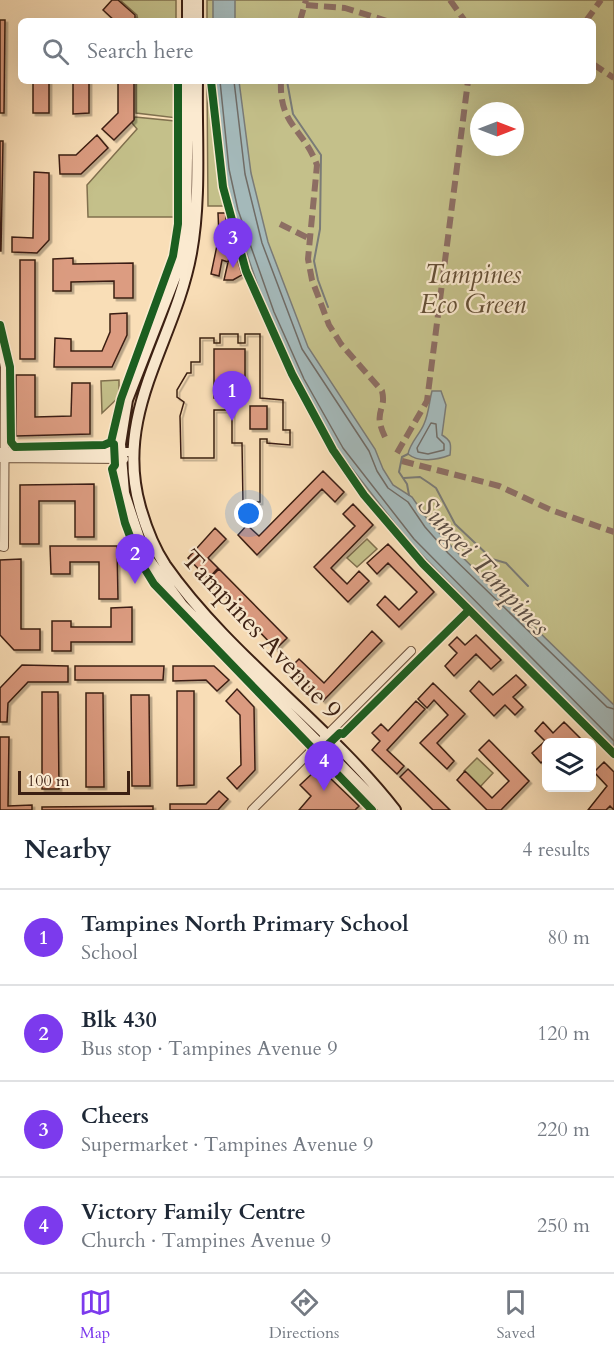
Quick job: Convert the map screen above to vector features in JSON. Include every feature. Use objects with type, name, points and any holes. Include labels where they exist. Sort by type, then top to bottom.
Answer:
[{"type":"main road","points":[[188,0],[188,18]]},
{"type":"main road","points":[[197,0],[197,18]]},
{"type":"main road","name":"Tampines Avenue 9","points":[[188,84],[187,215],[183,255],[127,400],[120,456],[124,493],[144,553],[155,571],[190,614],[395,810]]},
{"type":"main road","name":"Tampines Avenue 9","points":[[197,84],[195,216],[191,257],[140,403],[133,456],[136,492],[143,519],[148,534],[164,564],[199,607],[386,810]]},
{"type":"street","points":[[0,342],[5,367],[2,455],[4,547],[0,546]]},
{"type":"street","points":[[2,455],[133,456]]},
{"type":"street","points":[[252,810],[411,651]]},
{"type":"green space","points":[[120,0],[176,0],[176,18],[137,18],[137,15]]},
{"type":"green space","name":"Tampines Eco Green","points":[[207,0],[614,0],[614,756],[437,578],[397,535],[346,470],[304,399],[286,362],[255,285],[229,206],[208,206],[207,84],[596,84],[596,18],[207,18]]},
{"type":"green space","points":[[136,84],[177,84],[177,118],[136,113]]},
{"type":"green space","points":[[135,117],[175,121],[174,217],[88,217],[87,185],[137,129],[132,123]]},
{"type":"green space","points":[[119,380],[119,397],[102,413],[101,381]]},
{"type":"green space","points":[[367,539],[377,549],[357,567],[347,558]]},
{"type":"green space","points":[[477,758],[493,773],[480,787],[464,771]]},
{"type":"water","points":[[213,0],[235,0],[235,18],[213,18]]},
{"type":"water","points":[[214,84],[239,84],[251,173],[268,242],[308,347],[375,449],[393,485],[412,497],[430,523],[453,548],[614,705],[614,749],[410,543],[339,452],[299,382],[268,315],[232,211],[223,169]]},
{"type":"water","points":[[432,391],[441,391],[446,405],[442,435],[448,439],[450,444],[450,455],[434,459],[417,459],[408,454],[426,420]]},
{"type":"building","points":[[112,0],[118,0],[135,15],[135,18],[112,18],[103,10]]},
{"type":"building","points":[[0,20],[5,20],[4,113],[0,113]]},
{"type":"building","points":[[33,84],[49,84],[49,113],[33,113]]},
{"type":"building","points":[[73,84],[89,84],[89,113],[73,114]]},
{"type":"building","points":[[118,84],[134,84],[134,120],[114,140],[102,129],[118,113]]},
{"type":"building","points":[[97,135],[108,148],[81,174],[60,174],[59,155],[76,155]]},
{"type":"building","points":[[0,141],[3,141],[1,251],[0,251]]},
{"type":"building","points":[[34,172],[49,173],[49,240],[37,253],[12,252],[12,237],[33,238]]},
{"type":"building","points":[[218,213],[226,213],[225,248],[231,249],[228,262],[222,260],[219,276],[211,274],[219,236]]},
{"type":"building","points":[[231,249],[235,250],[242,275],[233,280],[224,280]]},
{"type":"building","points":[[73,258],[73,264],[133,263],[133,298],[114,298],[114,281],[71,282],[71,291],[53,291],[53,259]]},
{"type":"building","points":[[20,260],[35,260],[35,359],[20,359]]},
{"type":"building","points":[[127,313],[127,335],[112,367],[54,367],[55,338],[71,339],[71,351],[102,351],[110,332],[110,314]]},
{"type":"building","points":[[220,334],[238,334],[238,343],[245,343],[245,334],[260,334],[260,398],[283,400],[283,430],[290,430],[290,445],[267,443],[267,439],[260,439],[260,502],[243,502],[242,443],[232,443],[232,410],[214,410],[214,458],[181,458],[180,416],[184,402],[177,397],[177,390],[187,373],[191,373],[191,362],[200,362],[200,338],[214,338],[214,343],[220,343]],"holes":[[[214,349],[245,349],[245,398],[214,398]],[[250,406],[267,406],[267,429],[250,429]]]},
{"type":"building","points":[[220,334],[238,334],[238,343],[245,343],[245,334],[260,334],[260,398],[283,400],[283,430],[290,430],[290,445],[267,443],[267,439],[260,439],[260,502],[243,502],[242,443],[232,443],[232,410],[214,410],[214,458],[181,458],[180,416],[184,402],[177,397],[177,390],[187,373],[191,373],[191,362],[200,362],[200,338],[214,338],[214,343],[220,343]]},
{"type":"building","points":[[16,375],[35,375],[35,417],[71,416],[72,383],[90,383],[90,434],[16,436]]},
{"type":"building","points":[[323,471],[344,492],[335,502],[322,489],[257,555],[238,535],[247,525],[259,536]]},
{"type":"building","points":[[94,484],[94,537],[75,537],[75,501],[39,501],[39,544],[20,544],[20,485]]},
{"type":"building","points":[[353,504],[373,525],[331,568],[347,584],[359,571],[369,581],[348,602],[314,567],[355,526],[343,514]]},
{"type":"building","points":[[215,528],[226,539],[208,558],[218,568],[208,579],[188,558]]},
{"type":"building","points":[[388,544],[434,592],[399,627],[377,605],[385,596],[399,610],[417,592],[388,563],[377,574],[367,563]]},
{"type":"building","points":[[50,546],[117,546],[118,599],[99,599],[99,562],[70,562],[70,574],[51,574]]},
{"type":"building","points":[[21,559],[21,629],[40,629],[40,650],[14,650],[0,635],[0,560]]},
{"type":"building","points":[[219,569],[287,638],[276,649],[209,579]]},
{"type":"building","points":[[132,607],[132,642],[71,642],[71,651],[52,651],[52,621],[71,621],[71,627],[111,627],[111,608]]},
{"type":"building","points":[[372,631],[382,641],[323,701],[290,668],[299,659],[324,683]]},
{"type":"building","points":[[476,635],[501,660],[491,669],[476,654],[454,676],[445,666],[457,653],[449,645],[457,637],[465,645]]},
{"type":"building","points":[[22,665],[68,666],[68,682],[28,682],[8,703],[7,722],[0,722],[0,688]]},
{"type":"building","points":[[75,666],[164,666],[163,680],[75,680]]},
{"type":"building","points":[[173,666],[214,666],[229,680],[217,691],[206,680],[173,681]]},
{"type":"building","points":[[516,675],[526,685],[513,697],[523,707],[515,715],[505,705],[494,716],[470,691],[479,681],[493,695]]},
{"type":"building","points":[[433,683],[465,714],[437,743],[454,761],[447,769],[420,743],[448,715],[434,700],[427,708],[418,699]]},
{"type":"building","points":[[237,689],[254,707],[255,770],[237,789],[227,778],[241,765],[240,715],[226,701]]},
{"type":"building","points":[[177,691],[194,691],[194,785],[177,786]]},
{"type":"building","points":[[42,692],[58,692],[59,789],[42,789]]},
{"type":"building","points":[[86,693],[103,693],[104,787],[86,787]]},
{"type":"building","points":[[131,695],[149,695],[150,786],[132,786]]},
{"type":"building","points":[[416,701],[425,709],[387,750],[404,766],[397,774],[372,750],[380,741],[372,733],[381,724],[388,731]]},
{"type":"building","points":[[543,722],[553,733],[564,722],[580,738],[542,738],[535,731]]},
{"type":"building","points":[[0,737],[9,737],[8,806],[32,805],[32,810],[0,810]]},
{"type":"building","points":[[489,740],[529,781],[501,810],[487,810],[457,780],[465,771],[492,798],[509,781],[479,750]]},
{"type":"building","points":[[542,744],[541,763],[532,753]]},
{"type":"building","points":[[604,762],[614,772],[614,810],[610,806],[606,810],[588,810],[607,786],[596,774],[596,770]]},
{"type":"building","points":[[408,769],[450,810],[433,810],[400,777]]},
{"type":"building","points":[[316,770],[327,781],[330,778],[359,806],[355,810],[299,810],[311,796],[300,785]]},
{"type":"building","points":[[219,791],[228,799],[218,810],[170,810],[170,804],[206,804]]},
{"type":"building","points":[[153,806],[153,810],[42,810],[42,807]]},
{"type":"waterway","points":[[288,84],[293,114],[321,155],[320,229],[314,261],[328,307]]},
{"type":"waterway","points":[[408,454],[402,457],[399,472],[407,484],[409,495]]},
{"type":"waterway","name":"Sungei Tampines","points":[[404,478],[420,477],[436,488],[455,524],[492,559],[506,563],[528,586]]},
{"type":"marked path","points":[[301,18],[306,0]]},
{"type":"marked path","points":[[450,0],[463,18]]},
{"type":"marked path","points":[[588,18],[601,0]]},
{"type":"marked path","points":[[306,5],[345,8],[377,18]]},
{"type":"marked path","points":[[596,66],[614,78]]},
{"type":"marked path","points":[[281,84],[281,96],[288,117],[317,165],[308,259],[312,280],[329,325],[341,344],[382,391],[380,421],[385,437]]},
{"type":"marked path","points":[[397,453],[427,401],[468,84]]},
{"type":"marked path","points":[[280,224],[310,239]]},
{"type":"marked path","points":[[402,461],[499,486],[551,510],[614,532]]},
{"type":"cycle path","points":[[0,325],[10,367],[11,442],[15,447],[104,445],[111,442],[121,399],[173,256],[178,224],[178,84]]},
{"type":"cycle path","points":[[211,84],[223,187],[246,271],[292,374],[333,450],[364,495],[423,564],[614,754]]},
{"type":"cycle path","points":[[111,442],[114,444],[115,465],[112,469],[125,523],[138,558],[154,584],[372,810]]},
{"type":"cycle path","points":[[319,753],[340,733],[343,734],[469,610]]},
{"type":"place","name":"Cheers","points":[[233,268]]},
{"type":"place","name":"Tampines North Primary School","points":[[232,421]]},
{"type":"place","name":"Blk 430","points":[[135,584]]},
{"type":"place","name":"Victory Family Centre","points":[[324,791]]}]
